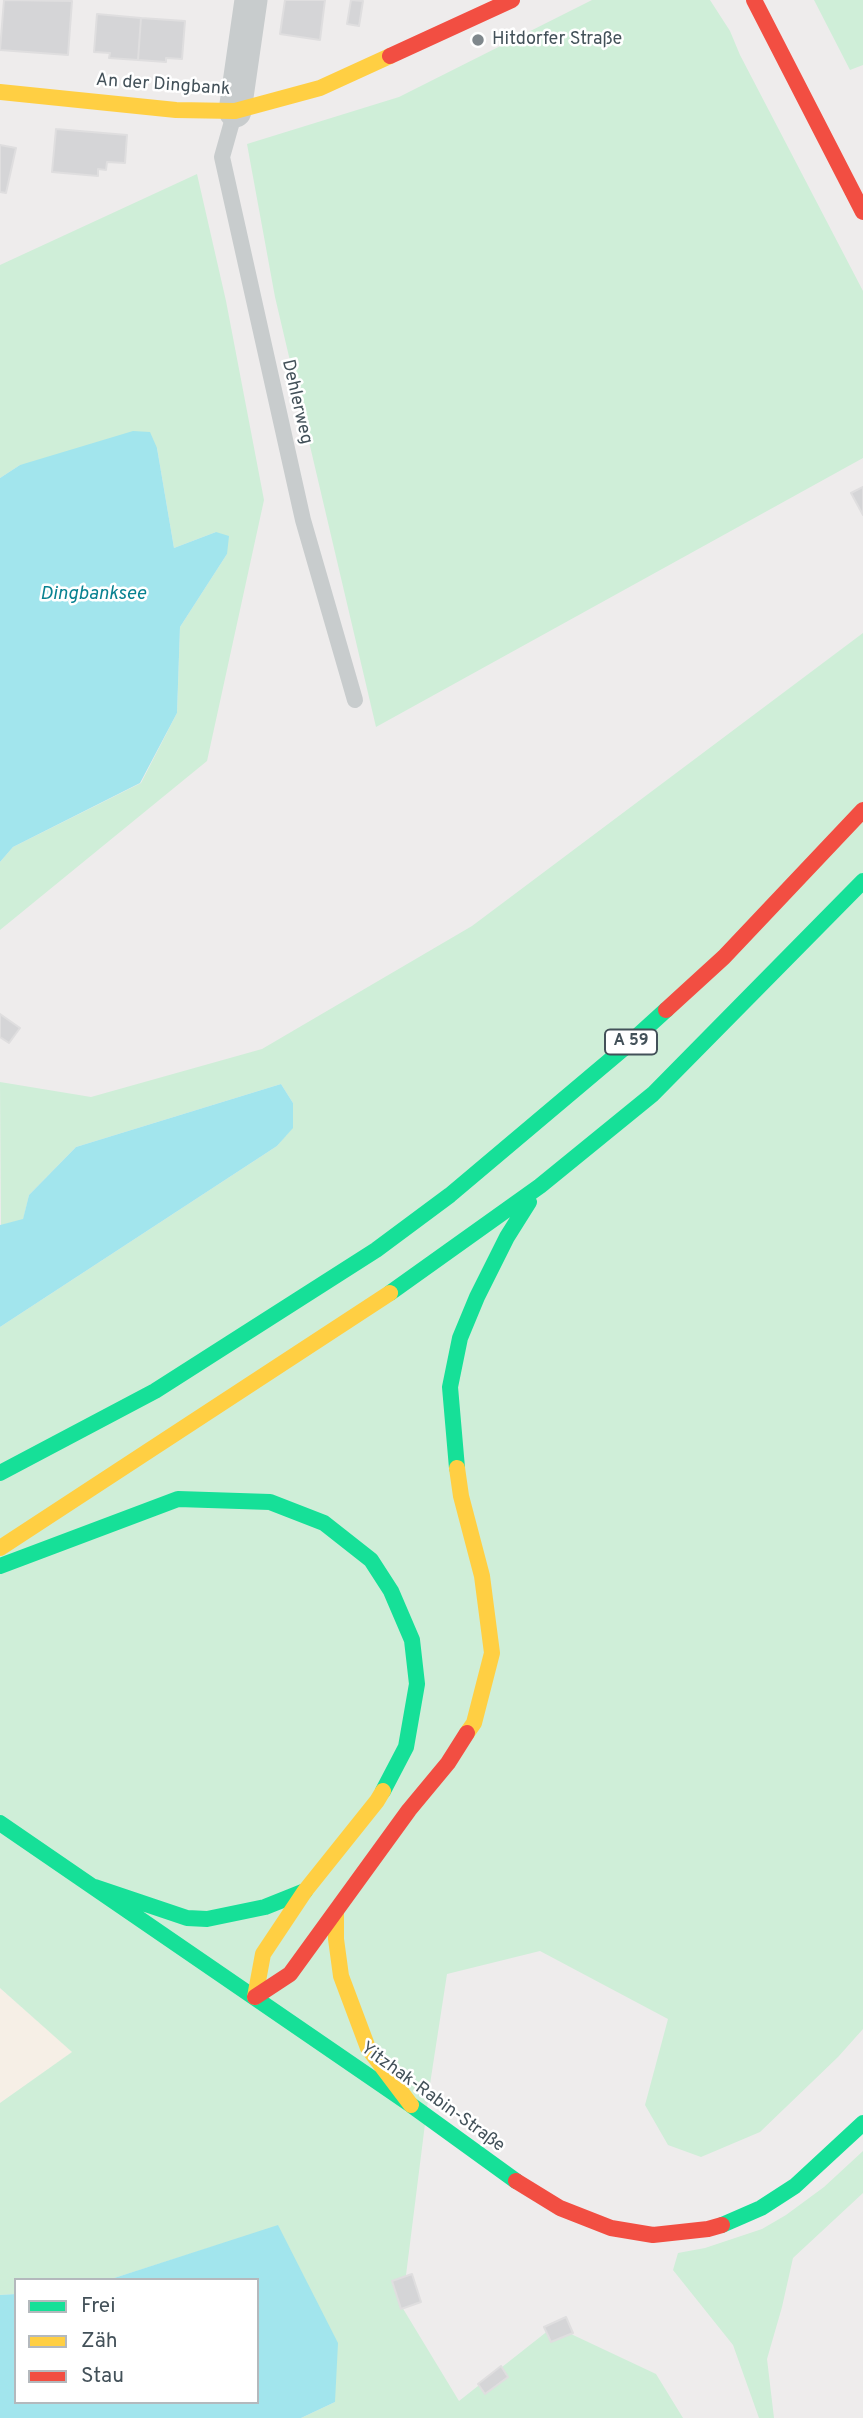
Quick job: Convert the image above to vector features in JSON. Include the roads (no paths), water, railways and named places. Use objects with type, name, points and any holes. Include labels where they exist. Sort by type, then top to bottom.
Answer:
[{"type":"main road","name":"An der Dingbank","points":[[0,92],[176,110],[235,111],[320,88],[512,0]]},
{"type":"main road","points":[[754,0],[863,212]]},
{"type":"main road","name":"A 59","points":[[0,1473],[155,1391],[376,1250],[450,1195],[622,1049],[724,957],[863,810]]},
{"type":"main road","name":"A 59","points":[[0,1548],[368,1309],[540,1186],[653,1094],[863,881]]},
{"type":"main road","points":[[254,1997],[290,1974],[409,1810],[448,1763],[474,1723],[492,1653],[482,1576],[461,1496],[453,1440],[450,1387],[460,1338],[477,1297],[508,1237],[540,1186]]},
{"type":"main road","points":[[0,1566],[178,1499],[270,1502],[324,1523],[371,1560],[391,1591],[412,1640],[417,1684],[406,1747],[377,1801],[305,1891],[263,1954],[254,1997]]},
{"type":"main road","name":"Yitzhak-Rabin-Straße","points":[[0,1823],[411,2105],[510,2178],[560,2208],[611,2228],[653,2235],[708,2229],[733,2222],[795,2186],[863,2123]]},
{"type":"main road","points":[[95,1887],[187,1918],[207,1919],[265,1907],[305,1891]]},
{"type":"main road","points":[[336,1913],[341,1976],[368,2048],[411,2105]]},
{"type":"street","points":[[235,111],[251,0]]},
{"type":"lane","name":"Dehlerweg","points":[[235,111],[222,157],[303,520],[355,700]]},
{"type":"water","name":"Dingbanksee","points":[[133,431],[150,432],[157,448],[174,548],[216,532],[229,536],[227,554],[180,627],[177,713],[140,783],[13,847],[0,862],[0,478],[20,465]]},
{"type":"water","points":[[281,1084],[293,1103],[293,1128],[277,1146],[0,1327],[0,1225],[23,1219],[29,1195],[76,1147]]},
{"type":"water","points":[[278,2225],[338,2343],[335,2402],[301,2418],[0,2418],[0,2295],[14,2294],[14,2404],[259,2404],[259,2278],[114,2278]]},
{"type":"place","name":"Hitdorfer Straße","points":[[478,40]]}]
